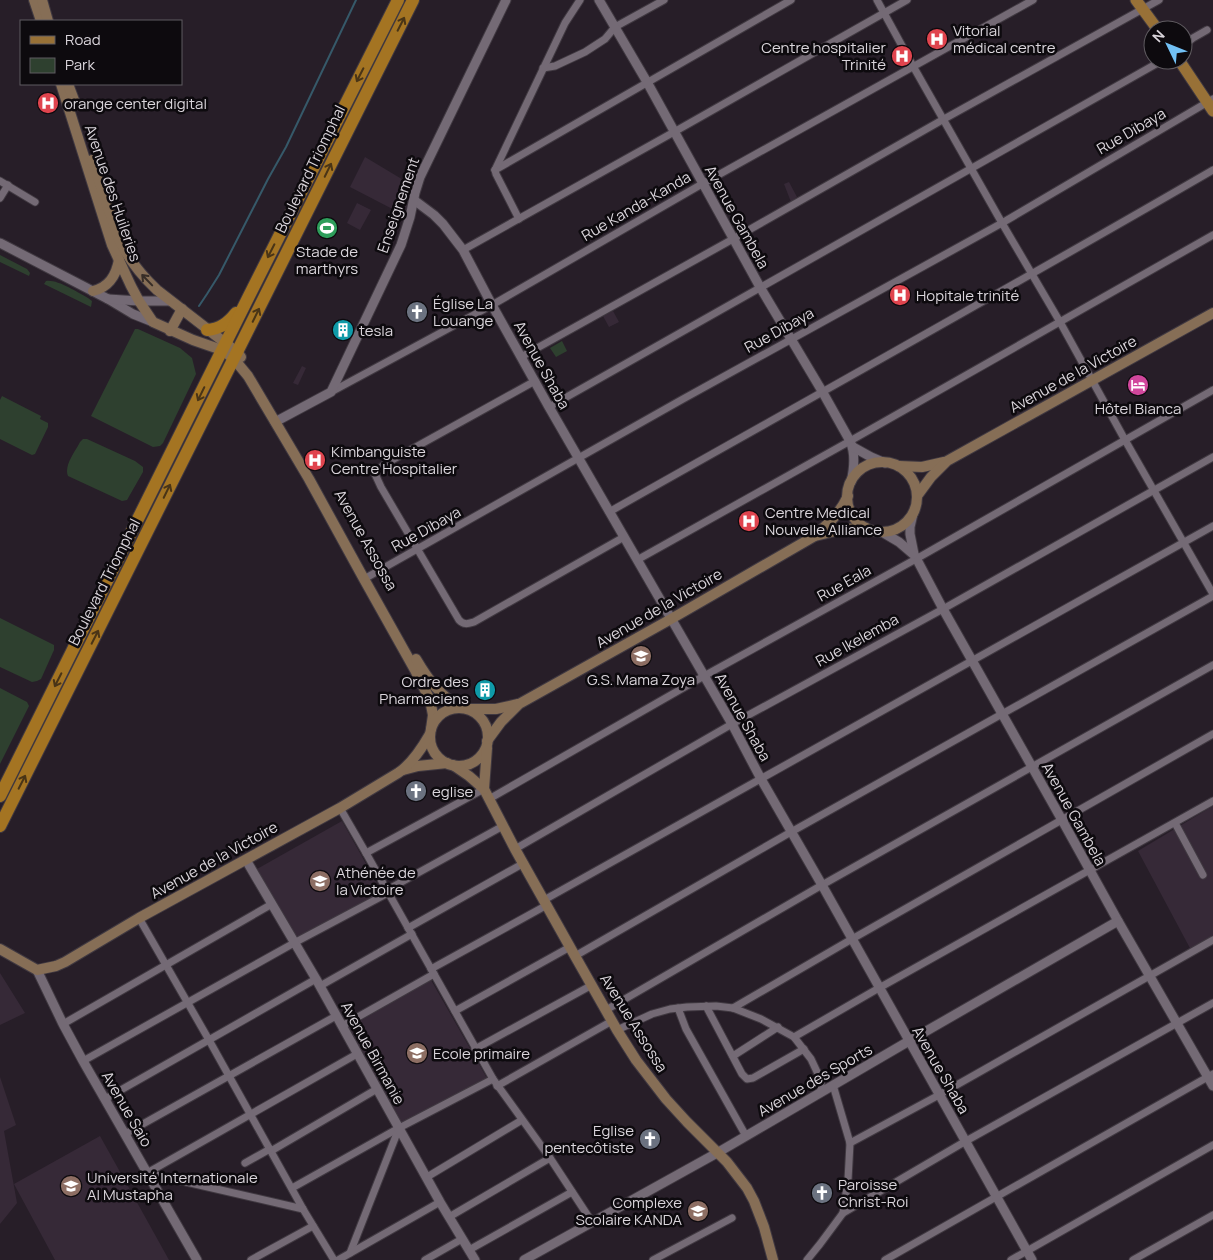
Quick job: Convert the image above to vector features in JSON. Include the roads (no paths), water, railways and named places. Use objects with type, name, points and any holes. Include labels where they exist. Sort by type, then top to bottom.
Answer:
[{"type":"highway","name":"Boulevard Triomphal","points":[[0,796],[398,0]]},
{"type":"highway","name":"Boulevard Triomphal","points":[[1,822],[413,0]]},
{"type":"highway","points":[[207,330],[225,325],[247,300]]},
{"type":"main road","points":[[34,0],[41,20]]},
{"type":"main road","points":[[42,0],[48,20]]},
{"type":"main road","points":[[1140,5],[1151,20]]},
{"type":"main road","points":[[1186,70],[1211,104]]},
{"type":"main road","name":"Avenue des Huileries","points":[[61,85],[109,223],[131,261],[147,280],[207,330],[224,347]]},
{"type":"main road","name":"Avenue des Huileries","points":[[68,85],[109,223],[112,245],[139,301],[153,322],[170,331],[224,347]]},
{"type":"main road","points":[[93,292],[102,289],[108,283],[119,260]]},
{"type":"main road","points":[[170,331],[182,309]]},
{"type":"main road","name":"Avenue de la Victoire","points":[[947,461],[1213,314]]},
{"type":"main road","name":"Avenue Assossa","points":[[224,347],[236,355],[278,421],[308,479],[418,668]]},
{"type":"main road","points":[[813,537],[833,520],[848,496],[851,482],[865,467],[886,463],[897,466],[922,467],[947,461]]},
{"type":"main road","points":[[917,496],[931,477],[947,461]]},
{"type":"main road","points":[[848,496],[850,511],[859,524],[866,528],[882,532],[894,530],[905,524],[915,508],[916,487],[912,478],[897,466]]},
{"type":"main road","points":[[813,537],[844,529],[866,528]]},
{"type":"main road","name":"Avenue de la Victoire","points":[[519,704],[672,619],[813,537]]},
{"type":"main road","points":[[418,668],[444,697],[464,709],[474,712],[485,725],[488,733],[484,789]]},
{"type":"main road","points":[[418,668],[430,700],[433,715],[431,741],[436,754],[441,760],[469,776],[484,789]]},
{"type":"main road","points":[[403,770],[416,755],[441,715],[451,709],[496,709],[519,704]]},
{"type":"main road","points":[[403,770],[426,765],[450,764],[462,766],[470,763],[484,752],[487,742],[501,722],[519,704]]},
{"type":"main road","name":"Avenue de la Victoire","points":[[37,970],[65,962],[139,918],[340,808],[403,770]]},
{"type":"main road","name":"Avenue Assossa","points":[[484,789],[515,849],[636,1060],[666,1099],[727,1162],[754,1201],[764,1227],[770,1258]]},
{"type":"main road","points":[[0,949],[37,970]]},
{"type":"street","name":"Enseignement","points":[[330,392],[401,245],[409,222],[417,187],[425,166],[506,0]]},
{"type":"street","points":[[495,170],[565,23],[580,0]]},
{"type":"street","name":"Avenue Gambela","points":[[599,0],[647,82],[760,287],[851,444]]},
{"type":"street","points":[[543,68],[555,66],[585,52],[605,38],[614,27],[664,0]]},
{"type":"street","points":[[495,170],[791,0]]},
{"type":"street","points":[[455,1012],[573,952],[1213,595],[1124,440],[1033,274],[913,66],[878,0]]},
{"type":"street","points":[[463,250],[907,0]]},
{"type":"street","name":"Rue Kanda-Kanda","points":[[330,392],[492,305],[702,184],[1033,0]]},
{"type":"street","points":[[521,357],[734,239],[1043,63],[1140,5],[1159,0]]},
{"type":"street","points":[[1193,38],[1207,30]]},
{"type":"street","points":[[549,407],[1145,70]]},
{"type":"street","name":"Rue Dibaya","points":[[366,578],[791,339],[1002,223],[1211,104]]},
{"type":"street","points":[[495,170],[519,219]]},
{"type":"street","points":[[610,512],[1033,274],[1213,170]]},
{"type":"street","points":[[0,181],[35,202]]},
{"type":"street","points":[[0,198],[8,185]]},
{"type":"street","name":"Avenue Shaba","points":[[414,200],[443,224],[463,250],[549,407],[732,724],[761,779],[1032,1260]]},
{"type":"street","points":[[637,560],[851,444],[1213,235]]},
{"type":"street","points":[[0,244],[108,299],[133,314],[153,322]]},
{"type":"street","points":[[108,299],[170,300]]},
{"type":"street","points":[[535,381],[385,464],[375,474],[381,487],[458,620],[463,624],[474,622],[624,537]]},
{"type":"street","name":"Rue Eala","points":[[489,799],[1213,390]]},
{"type":"street","points":[[278,421],[330,392]]},
{"type":"street","points":[[851,444],[870,457],[886,463]]},
{"type":"street","points":[[851,444],[854,467],[851,482]]},
{"type":"street","name":"Rue Ikelemba","points":[[515,849],[732,724],[943,609],[1213,457]]},
{"type":"street","points":[[913,514],[910,534],[915,557]]},
{"type":"street","points":[[342,1026],[546,902],[761,779],[1213,526]]},
{"type":"street","points":[[882,532],[899,542],[915,557]]},
{"type":"street","name":"Avenue Gambela","points":[[915,557],[1176,1024],[1210,1075],[1213,1086]]},
{"type":"street","points":[[606,1010],[822,885],[1213,665]]},
{"type":"street","points":[[733,1008],[1213,734]]},
{"type":"street","points":[[366,853],[484,789]]},
{"type":"street","points":[[794,1037],[1213,801]]},
{"type":"street","points":[[340,808],[497,1086],[550,1158],[592,1222]]},
{"type":"street","points":[[1175,823],[1203,875]]},
{"type":"street","points":[[83,1061],[503,826]]},
{"type":"street","name":"Avenue Birmanie","points":[[246,860],[318,983],[440,1202],[475,1260]]},
{"type":"street","points":[[105,1099],[209,1040],[318,983],[524,863]]},
{"type":"street","points":[[63,1024],[272,904]]},
{"type":"street","points":[[139,918],[312,1226],[334,1260]]},
{"type":"street","name":"Avenue des Sports","points":[[524,1260],[717,1153],[1118,921]]},
{"type":"street","points":[[850,1143],[939,1095],[1213,940]]},
{"type":"street","name":"Avenue Saio","points":[[37,970],[83,1061],[197,1260]]},
{"type":"street","points":[[475,1049],[592,985]]},
{"type":"street","points":[[807,1260],[843,1213],[966,1141],[1213,1003]]},
{"type":"street","points":[[497,1086],[615,1026],[652,1014],[687,1006],[706,1006],[733,1008],[778,1027],[794,1037],[811,1059],[821,1083],[821,1092]]},
{"type":"street","points":[[706,1006],[742,1074],[747,1079],[753,1078],[804,1049]]},
{"type":"street","points":[[678,1008],[686,1029],[746,1136]]},
{"type":"street","points":[[125,1134],[336,1016]]},
{"type":"street","points":[[733,1056],[778,1027]]},
{"type":"street","points":[[147,1173],[357,1054]]},
{"type":"street","points":[[885,1260],[1210,1075]]},
{"type":"street","points":[[292,1188],[399,1128],[493,1079]]},
{"type":"street","points":[[833,1085],[850,1143],[848,1180],[843,1213]]},
{"type":"street","points":[[245,1163],[377,1089]]},
{"type":"street","points":[[427,1177],[522,1120]]},
{"type":"street","points":[[350,1253],[399,1128]]},
{"type":"street","points":[[1011,1260],[1213,1145]]},
{"type":"street","points":[[449,1217],[550,1158]]},
{"type":"street","points":[[147,1173],[303,1209]]},
{"type":"street","points":[[469,1250],[572,1192]]},
{"type":"street","points":[[338,1260],[440,1202]]},
{"type":"street","points":[[1134,1260],[1213,1215]]},
{"type":"street","points":[[653,1260],[732,1218]]},
{"type":"street","points":[[251,1260],[312,1226]]},
{"type":"street","points":[[425,1260],[462,1239]]},
{"type":"waterway","points":[[199,306],[219,275],[286,147],[356,0]]},
{"type":"place","name":"Vitorial médical centre","points":[[937,39]]},
{"type":"place","name":"Centre hospitalier Trinité","points":[[902,56]]},
{"type":"place","name":"orange center digital","points":[[48,103]]},
{"type":"place","name":"Stade de marthyrs","points":[[327,228]]},
{"type":"place","name":"Hopitale trinité","points":[[900,295]]},
{"type":"place","name":"Église La Louange","points":[[417,312]]},
{"type":"place","name":"tesla","points":[[343,330]]},
{"type":"place","name":"Hôtel Bianca","points":[[1138,385]]},
{"type":"place","name":"Kimbanguiste Centre Hospitalier","points":[[315,460]]},
{"type":"place","name":"Centre Medical Nouvelle Alliance","points":[[749,521]]},
{"type":"place","name":"G.S. Mama Zoya","points":[[641,656]]},
{"type":"place","name":"Ordre des Pharmaciens","points":[[485,690]]},
{"type":"place","name":"eglise","points":[[416,791]]},
{"type":"place","name":"Athénée de la Victoire","points":[[320,881]]},
{"type":"place","name":"Ecole primaire","points":[[417,1053]]},
{"type":"place","name":"Eglise pentecôtiste","points":[[650,1139]]},
{"type":"place","name":"Université Internationale Al Mustapha","points":[[71,1186]]},
{"type":"place","name":"Paroisse Christ-Roi","points":[[822,1193]]},
{"type":"place","name":"Complexe Scolaire KANDA","points":[[698,1211]]}]
